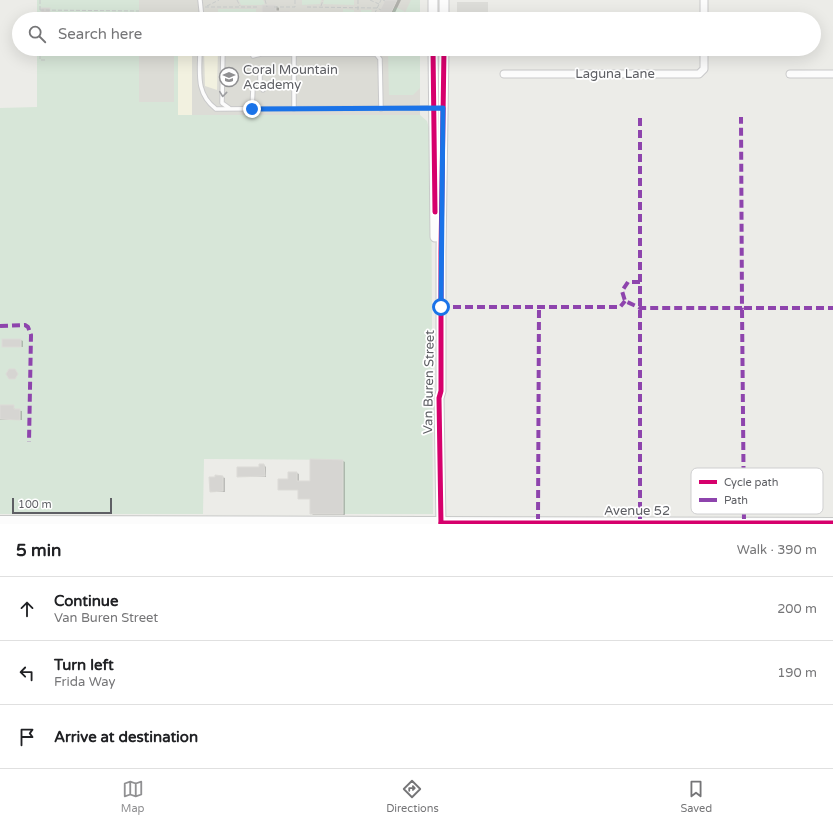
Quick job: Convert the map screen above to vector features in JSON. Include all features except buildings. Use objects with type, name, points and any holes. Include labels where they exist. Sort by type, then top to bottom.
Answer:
[{"type":"main road","name":"Avenue 52","points":[[0,521],[833,523]]},
{"type":"street","points":[[433,0],[433,12]]},
{"type":"street","points":[[444,0],[444,12]]},
{"type":"street","points":[[704,0],[704,12]]},
{"type":"street","name":"Van Buren Street","points":[[433,56],[431,108],[436,382],[439,398],[441,523]]},
{"type":"street","name":"Van Buren Street","points":[[439,398],[441,392],[444,56]]},
{"type":"street","name":"Laguna Lane","points":[[504,74],[699,74],[704,69],[704,56]]},
{"type":"street","points":[[790,74],[833,74]]},
{"type":"lane","points":[[200,0],[201,12]]},
{"type":"lane","points":[[200,56],[200,85],[206,101],[216,109],[443,108]]},
{"type":"lane","points":[[223,56],[223,88],[221,96],[222,103],[229,109]]},
{"type":"lane","points":[[294,56],[294,109]]},
{"type":"lane","points":[[379,56],[381,64],[381,109]]},
{"type":"lane","points":[[260,71],[260,84],[263,90]]},
{"type":"lane","points":[[252,109],[253,88]]},
{"type":"path","points":[[40,0],[40,10],[139,10]]},
{"type":"path","points":[[219,0],[205,7],[258,7]]},
{"type":"path","points":[[237,0],[240,7]]},
{"type":"path","points":[[265,0],[267,7]]},
{"type":"path","points":[[274,7],[295,7],[295,0]]},
{"type":"path","points":[[321,7],[323,0]]},
{"type":"path","points":[[358,0],[358,12]]},
{"type":"path","points":[[370,0],[379,4]]},
{"type":"path","points":[[375,12],[383,0]]},
{"type":"path","points":[[307,7],[377,8],[380,10]]},
{"type":"path","points":[[40,56],[40,60],[46,60]]},
{"type":"shaded area","points":[[37,0],[420,0],[420,12],[37,12]]},
{"type":"shaded area","points":[[37,0],[139,0],[139,12],[37,12]]},
{"type":"shaded area","points":[[239,0],[263,0],[265,5],[241,5]]},
{"type":"shaded area","points":[[302,0],[321,0],[320,4],[302,5]]},
{"type":"shaded area","points":[[324,0],[354,0],[354,5],[323,4]]},
{"type":"shaded area","points":[[411,0],[420,0],[420,12],[405,12]]},
{"type":"shaded area","points":[[457,2],[488,2],[488,12],[457,12]]},
{"type":"shaded area","points":[[395,7],[404,11],[404,12],[392,12]]},
{"type":"shaded area","points":[[218,9],[256,9],[256,12],[218,12]]},
{"type":"shaded area","points":[[343,9],[354,10],[354,12],[343,12]]},
{"type":"shaded area","points":[[361,10],[372,10],[371,12],[361,12]]},
{"type":"shaded area","name":"Coral Mountain Academy","points":[[37,56],[420,56],[420,115],[37,115]]},
{"type":"shaded area","points":[[37,56],[139,56],[139,102],[174,102],[174,56],[178,56],[178,115],[420,115],[427,121],[431,136],[433,514],[343,514],[343,460],[204,459],[203,514],[0,514],[0,108],[37,107]]},
{"type":"shaded area","points":[[388,56],[420,56],[420,88],[413,95],[389,95]]},
{"type":"sand","points":[[178,56],[192,56],[192,115],[178,115]]},
{"type":"sand","points":[[204,56],[218,56],[217,90],[205,86]]},
{"type":"marked path","points":[[640,117],[640,522]]},
{"type":"marked path","points":[[640,282],[628,282],[622,291],[625,301],[640,308],[742,308],[741,117]]},
{"type":"marked path","points":[[441,307],[620,307],[625,301]]},
{"type":"marked path","points":[[538,522],[539,307]]},
{"type":"marked path","points":[[743,468],[742,308],[833,308]]},
{"type":"marked path","points":[[0,326],[25,325],[28,327],[31,335],[29,442]]},
{"type":"marked path","points":[[744,514],[744,522]]},
{"type":"cycle path","points":[[433,56],[435,212]]},
{"type":"cycle path","points":[[441,524],[439,398],[441,391],[441,252],[444,56]]},
{"type":"cycle path","points":[[441,523],[833,523]]},
{"type":"place","name":"Coral Mountain Academy","points":[[229,77]]},
{"type":"route","points":[[252,109],[443,108],[441,307]]}]
